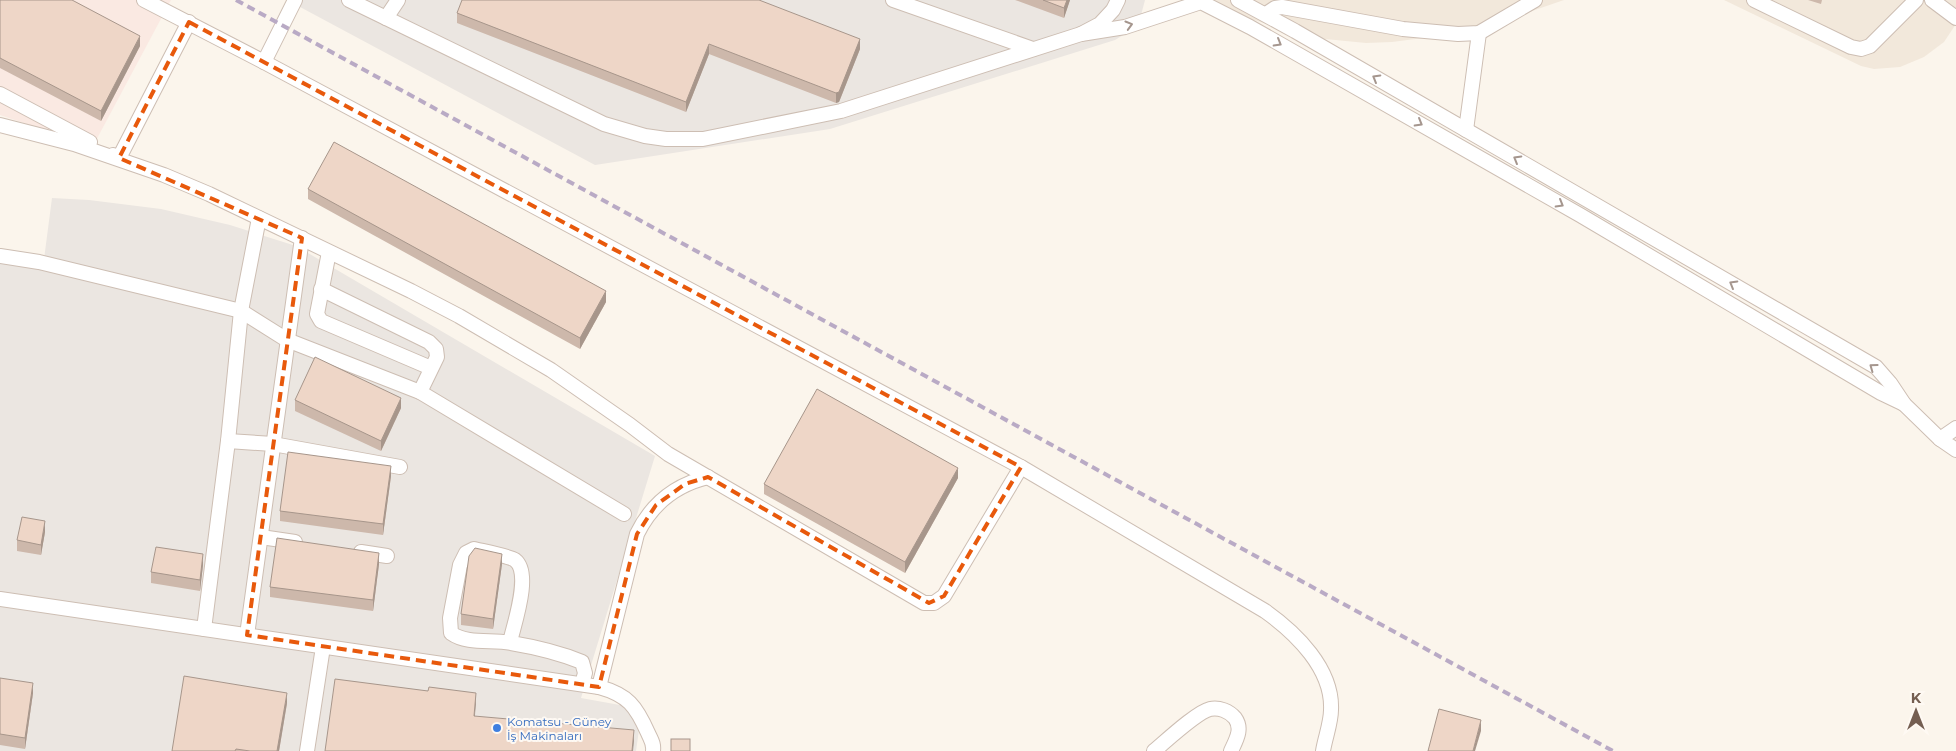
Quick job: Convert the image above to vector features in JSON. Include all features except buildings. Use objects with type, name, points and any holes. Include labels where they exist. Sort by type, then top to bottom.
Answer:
[{"type":"street","points":[[144,0],[189,22],[1021,466],[1265,611],[1292,632],[1317,664],[1326,684],[1331,710],[1323,751]]},
{"type":"street","points":[[264,62],[295,0]]},
{"type":"street","points":[[349,0],[604,124],[624,131],[666,139],[703,139],[722,136],[842,110],[1081,34],[1125,26],[1199,1],[1250,27],[1580,215],[1881,394],[1904,404]]},
{"type":"street","points":[[386,18],[398,0]]},
{"type":"street","points":[[893,0],[1033,49]]},
{"type":"street","points":[[1081,34],[1100,24],[1113,10],[1118,0]]},
{"type":"street","points":[[1238,0],[1266,14],[1876,367],[1890,382],[1904,404],[1940,439],[1956,450]]},
{"type":"street","points":[[1266,14],[1275,8],[1282,7],[1419,31],[1458,34],[1479,33],[1535,0]]},
{"type":"street","points":[[1754,0],[1856,48],[1866,48],[1874,44],[1907,3]]},
{"type":"street","points":[[1932,0],[1956,18]]},
{"type":"street","points":[[119,158],[189,22]]},
{"type":"street","points":[[1466,130],[1479,33]]},
{"type":"street","points":[[0,94],[119,158]]},
{"type":"street","points":[[0,125],[119,158],[209,194],[411,291],[506,342],[591,397],[668,454],[919,601],[929,604],[940,600],[944,596],[1021,466]]},
{"type":"street","points":[[204,629],[228,441],[241,311],[259,218]]},
{"type":"street","points":[[247,635],[302,238]]},
{"type":"street","points":[[329,252],[317,314],[321,321],[431,368]]},
{"type":"street","points":[[0,256],[39,262],[241,311],[288,340],[420,392],[624,514]]},
{"type":"street","points":[[322,288],[428,342],[436,349],[437,357],[420,392]]},
{"type":"street","points":[[1940,439],[1956,428]]},
{"type":"street","points":[[228,441],[273,444],[400,467]]},
{"type":"street","points":[[599,687],[637,534],[642,524],[648,514],[664,497],[685,484],[708,477]]},
{"type":"street","points":[[260,537],[309,544]]},
{"type":"street","points":[[510,642],[523,584],[521,569],[514,560],[474,549],[466,553],[460,565],[450,618],[451,633],[459,639],[510,642],[582,662],[585,673],[582,684]]},
{"type":"street","points":[[348,550],[387,556]]},
{"type":"street","points":[[0,599],[599,687],[623,696],[638,712],[654,745],[653,751]]},
{"type":"street","points":[[307,751],[323,647]]},
{"type":"street","points":[[1154,751],[1204,712],[1215,708],[1226,711],[1238,723],[1239,733],[1231,751]]},
{"type":"highlighted area","points":[[189,22],[1021,467],[944,596],[929,603],[708,477],[685,484],[656,505],[637,534],[599,687],[247,635],[302,238],[119,158]]},
{"type":"shaded area","points":[[0,0],[171,0],[93,146],[0,115]]},
{"type":"shaded area","points":[[287,0],[1145,0],[1140,19],[1130,31],[1115,40],[830,129],[595,165]]},
{"type":"shaded area","points":[[1211,0],[1564,0],[1500,22],[1446,35],[1392,42],[1366,43],[1315,38],[1290,32],[1240,15]]},
{"type":"shaded area","points":[[1724,0],[1956,0],[1956,24],[1944,42],[1924,57],[1900,67],[1874,69],[1861,66]]},
{"type":"shaded area","points":[[52,198],[89,200],[161,209],[230,225],[296,246],[655,456],[581,698],[642,709],[636,751],[0,751],[0,261],[43,267]]},
{"type":"railway","points":[[236,0],[1613,751]]},
{"type":"place","name":"Komatsu - Güney İş Makinaları","points":[[497,728]]}]
